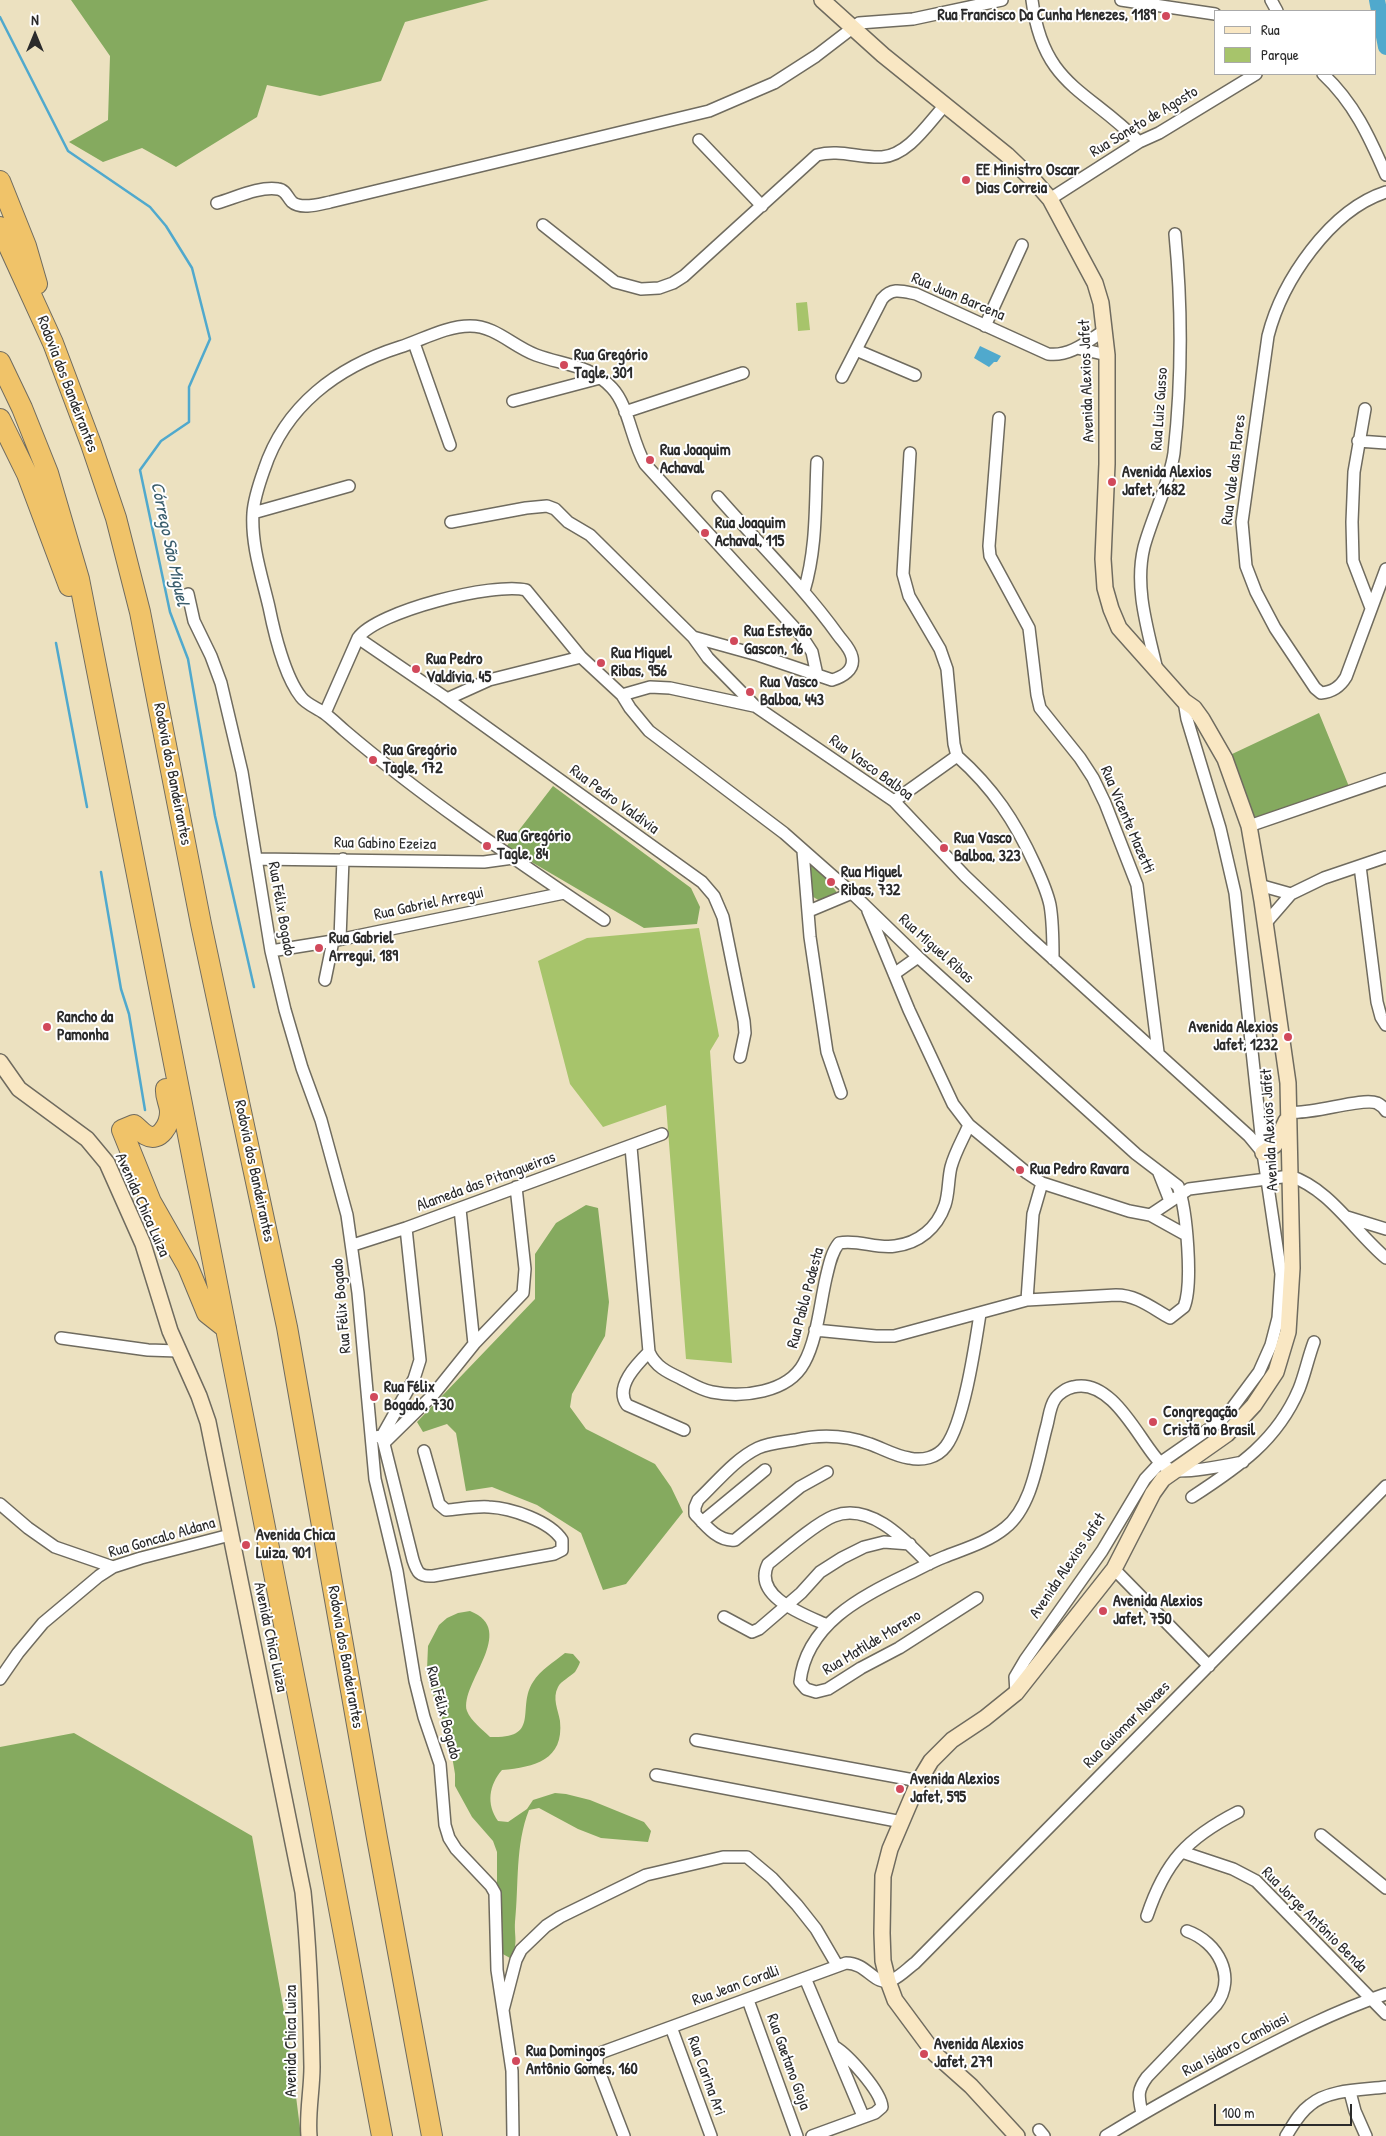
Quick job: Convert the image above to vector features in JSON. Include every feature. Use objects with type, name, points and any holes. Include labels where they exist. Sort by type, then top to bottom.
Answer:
[{"type":"highway","points":[[0,181],[26,246],[53,343]]},
{"type":"highway","name":"Rodovia dos Bandeirantes","points":[[0,227],[53,343],[116,518],[140,612],[201,924],[287,1327],[377,1838],[432,2136]]},
{"type":"highway","points":[[0,362],[22,408],[48,473],[79,579],[320,1808],[382,2136]]},
{"type":"highway","points":[[0,419],[26,474],[64,578],[87,621]]},
{"type":"highway","points":[[174,1069],[165,1092],[170,1111],[168,1124],[162,1133],[158,1136],[147,1136],[134,1125],[122,1130],[151,1202],[188,1267],[207,1313],[226,1328]]},
{"type":"main road","name":"Avenida Alexios Jafet","points":[[822,0],[852,29],[1007,155],[1050,199],[1096,283],[1106,330],[1107,464],[1103,559],[1106,588],[1111,609],[1119,628],[1184,701],[1194,708],[1225,759],[1248,826],[1259,885],[1288,1083],[1292,1221],[1291,1301],[1288,1332],[1276,1372],[1267,1388],[1240,1421],[1207,1450],[1163,1479],[1153,1493],[1114,1569],[1016,1693],[985,1718],[952,1740],[931,1761],[919,1781],[890,1849],[883,1876],[884,1961],[888,1981],[895,2000],[923,2040],[944,2064],[971,2086],[1017,2136]]},
{"type":"main road","name":"Avenida Chica Luiza","points":[[0,1062],[19,1089],[87,1139],[107,1163],[143,1244],[160,1305],[178,1351],[199,1396],[208,1422],[268,1714],[305,1908],[312,2020],[309,2136]]},
{"type":"main road","points":[[1263,1153],[1275,1145],[1282,1134],[1290,1112]]},
{"type":"street","points":[[217,202],[271,189],[280,189],[287,194],[291,202],[297,205],[330,202],[709,111],[734,102],[774,82],[816,56],[859,23],[913,19],[999,0]]},
{"type":"street","points":[[1032,0],[1044,50],[1052,64],[1072,86],[1139,142]]},
{"type":"street","points":[[1122,0],[1160,3],[1214,14]]},
{"type":"street","name":"Rua Soneto de Agosto","points":[[1050,199],[1139,142],[1159,133],[1254,75]]},
{"type":"street","points":[[1324,75],[1345,97],[1358,115],[1386,175]]},
{"type":"street","points":[[543,225],[615,282],[640,289],[673,284],[762,206],[816,155],[828,152],[881,157],[895,154],[905,148],[946,104]]},
{"type":"street","points":[[699,140],[762,206]]},
{"type":"street","name":"Rua Vale das Flores","points":[[1386,192],[1362,203],[1324,234],[1313,246],[1289,284],[1272,320],[1268,336],[1242,522],[1246,566],[1256,592],[1275,628],[1315,688],[1321,693],[1329,692],[1340,686],[1346,677],[1386,569]]},
{"type":"street","name":"Rua Luiz Gusso","points":[[1156,670],[1141,589],[1144,549],[1173,454],[1178,386],[1180,310],[1175,234]]},
{"type":"street","points":[[985,326],[1022,245]]},
{"type":"street","name":"Rua Juan Barcena","points":[[842,377],[882,299],[888,293],[897,290],[916,294],[1048,354],[1058,354],[1077,348],[1106,330]]},
{"type":"street","points":[[604,920],[513,858],[384,764],[325,713],[302,699],[273,630],[257,551],[253,513],[258,488],[270,453],[279,435],[298,409],[332,378],[361,362],[455,327],[470,326],[497,332],[531,353],[576,365],[600,378],[615,390],[626,412],[633,438],[642,459],[684,508],[801,635],[812,652],[817,675]]},
{"type":"street","points":[[414,343],[450,445]]},
{"type":"street","name":"Rua Juan Barcena","points":[[1077,348],[1107,355]]},
{"type":"street","points":[[856,350],[915,375]]},
{"type":"street","points":[[626,412],[743,373]]},
{"type":"street","points":[[513,401],[600,378]]},
{"type":"street","points":[[1365,409],[1358,441],[1352,504],[1353,561],[1371,608]]},
{"type":"street","name":"Rua Vicente Mazetti","points":[[999,418],[989,546],[990,556],[1029,628],[1040,708],[1080,758],[1093,778],[1105,803],[1137,885],[1158,1052]]},
{"type":"street","points":[[1358,441],[1386,443]]},
{"type":"street","points":[[910,453],[903,574],[909,596],[940,649],[945,662],[949,684],[954,744],[958,756],[977,774],[1009,814],[1046,888],[1050,904],[1053,959]]},
{"type":"street","points":[[804,591],[810,572],[813,549],[817,462]]},
{"type":"street","points":[[253,513],[349,486]]},
{"type":"street","points":[[693,637],[758,655],[832,680],[842,677],[852,665],[848,646],[804,591],[718,497]]},
{"type":"street","name":"Rua Vasco Balboa","points":[[451,522],[547,506],[555,509],[568,522],[590,535],[693,637],[708,658],[755,706],[894,801],[964,876],[1249,1136],[1263,1153]]},
{"type":"street","name":"Rua Miguel Ribas","points":[[358,638],[362,632],[371,626],[416,607],[443,599],[482,592],[521,589],[531,594],[581,657],[622,695],[649,731],[777,827],[852,893],[918,957],[1030,1056],[1136,1154],[1173,1181],[1178,1186],[1181,1194]]},
{"type":"street","name":"Rua Félix Bogado","points":[[188,594],[194,621],[222,683],[242,772],[271,951],[284,1010],[321,1120],[344,1200],[353,1245],[379,1439],[375,1480],[398,1574],[424,1717],[440,1764],[445,1825],[449,1838],[456,1849],[491,1886],[495,1893],[497,1970],[512,2071],[513,2136]]},
{"type":"street","points":[[325,713],[358,638]]},
{"type":"street","name":"Rua Pedro Valdivia","points":[[358,638],[447,699],[702,882],[714,896],[723,916],[744,1021],[745,1033],[740,1056]]},
{"type":"street","points":[[447,699],[490,680],[581,657]]},
{"type":"street","points":[[622,695],[650,687],[670,688],[755,706]]},
{"type":"street","name":"Avenida Alexios Jafet","points":[[1016,1693],[1016,1677],[1025,1660],[1102,1550],[1145,1480],[1160,1462],[1219,1422],[1230,1411],[1265,1362],[1278,1318],[1281,1281],[1263,1153],[1235,893],[1220,828],[1187,719],[1184,701]]},
{"type":"street","points":[[894,801],[958,756]]},
{"type":"street","points":[[1248,826],[1386,779]]},
{"type":"street","points":[[804,851],[810,937],[826,1052],[841,1093]]},
{"type":"street","points":[[1265,924],[1291,894],[1324,878],[1386,857]]},
{"type":"street","name":"Rua Gabino Ezeiza","points":[[256,859],[484,862],[513,858]]},
{"type":"street","points":[[326,980],[337,940],[344,859]]},
{"type":"street","points":[[1360,866],[1376,1002],[1386,1025]]},
{"type":"street","points":[[1259,885],[1291,894]]},
{"type":"street","name":"Rua Gabriel Arregui","points":[[271,951],[337,940],[564,893]]},
{"type":"street","points":[[809,911],[852,893]]},
{"type":"street","points":[[866,906],[894,974],[953,1104],[969,1125],[1027,1173],[1042,1183],[1129,1211],[1150,1215],[1186,1235]]},
{"type":"street","points":[[894,974],[918,957]]},
{"type":"street","points":[[1290,1112],[1324,1110],[1364,1102],[1377,1104],[1386,1111]]},
{"type":"street","name":"Rua Pablo Podesta","points":[[649,1352],[652,1360],[669,1373],[704,1390],[735,1394],[753,1393],[782,1384],[798,1372],[805,1363],[815,1330],[832,1254],[839,1242],[855,1240],[893,1247],[914,1241],[927,1233],[939,1219],[945,1203],[954,1157],[969,1125]]},
{"type":"street","name":"Alameda das Pitangueiras","points":[[353,1245],[406,1228],[631,1147],[662,1134]]},
{"type":"street","points":[[631,1147],[649,1352],[637,1364],[622,1393],[627,1405],[684,1430]]},
{"type":"street","points":[[1159,1172],[1170,1201]]},
{"type":"street","points":[[1150,1215],[1181,1194],[1201,1186],[1266,1177],[1290,1176],[1304,1180],[1345,1216],[1386,1258]]},
{"type":"street","points":[[1027,1300],[1033,1214],[1042,1183]]},
{"type":"street","points":[[379,1439],[433,1395],[474,1344],[522,1293],[525,1269],[516,1187]]},
{"type":"street","points":[[815,1330],[889,1336],[980,1314],[1027,1300],[1127,1295],[1136,1298],[1170,1318],[1180,1312],[1188,1299],[1189,1279],[1181,1194]]},
{"type":"street","points":[[460,1208],[474,1344]]},
{"type":"street","points":[[1345,1216],[1386,1229]]},
{"type":"street","points":[[406,1228],[420,1360],[414,1379],[379,1439],[418,1574],[422,1577],[433,1576],[554,1554],[562,1550],[562,1540],[551,1528],[521,1514],[490,1507],[446,1510],[442,1508],[439,1504],[424,1451]]},
{"type":"street","points":[[827,1472],[800,1487],[735,1540],[720,1538],[695,1514],[698,1500],[743,1457],[760,1447],[821,1436],[846,1437],[908,1458],[927,1459],[932,1457],[945,1447],[958,1420],[972,1362],[980,1314]]},
{"type":"street","points":[[61,1338],[148,1350],[178,1351]]},
{"type":"street","points":[[1192,1497],[1259,1450],[1274,1432],[1292,1405],[1304,1377],[1314,1342]]},
{"type":"street","name":"Rua Matilde Moreno","points":[[978,1598],[899,1648],[861,1668],[828,1689],[816,1692],[806,1689],[800,1682],[802,1665],[812,1644],[827,1625],[848,1607],[943,1557],[991,1537],[1012,1521],[1030,1490],[1055,1399],[1068,1389],[1074,1386],[1091,1387],[1108,1396],[1121,1410],[1160,1462]]},
{"type":"street","points":[[1160,1462],[1173,1471],[1243,1462]]},
{"type":"street","points":[[702,1522],[765,1470]]},
{"type":"street","name":"Rua Guiomar Novaes","points":[[888,1981],[895,1979],[915,1963],[1386,1486]]},
{"type":"street","points":[[0,1504],[28,1528],[55,1547],[113,1567]]},
{"type":"street","points":[[827,1625],[784,1606],[770,1590],[764,1579],[764,1572],[768,1564],[834,1516],[851,1513],[876,1520],[910,1544],[929,1564]]},
{"type":"street","name":"Rua Goncalo Aldana","points":[[0,1679],[18,1653],[43,1623],[99,1576],[113,1567],[230,1535]]},
{"type":"street","points":[[724,1617],[752,1632],[759,1629],[820,1572],[864,1546],[884,1542],[910,1544]]},
{"type":"street","points":[[1114,1569],[1209,1666]]},
{"type":"street","points":[[696,1740],[919,1781]]},
{"type":"street","points":[[656,1775],[902,1822]]},
{"type":"street","points":[[1147,1916],[1166,1870],[1182,1852],[1213,1825],[1238,1812]]},
{"type":"street","points":[[1321,1835],[1386,1888]]},
{"type":"street","name":"Rua Jorge Antônio Benda","points":[[1182,1852],[1233,1869],[1256,1881],[1386,2014]]},
{"type":"street","points":[[503,2010],[516,1960],[521,1950],[560,1917],[632,1881],[659,1871],[723,1857],[747,1857],[772,1878],[816,1929],[837,1965]]},
{"type":"street","points":[[1142,2114],[1138,2093],[1139,2087],[1216,2005],[1223,1996],[1226,1987],[1223,1966],[1216,1953],[1208,1943],[1187,1931]]},
{"type":"street","name":"Rua Jean Coralli","points":[[624,2136],[596,2062],[598,2055],[606,2050],[748,2000],[837,1965],[846,1963],[857,1964],[864,1967],[876,1979],[888,1981]]},
{"type":"street","points":[[805,1978],[863,2116]]},
{"type":"street","name":"Rua Isidoro Cambiasi","points":[[1106,2136],[1142,2114],[1270,2045],[1340,2010],[1386,1994]]},
{"type":"street","name":"Rua Gaetano Gioja","points":[[748,2000],[797,2136]]},
{"type":"street","name":"Rua Carina Ari","points":[[672,2027],[711,2136]]},
{"type":"street","points":[[812,2136],[879,2111],[882,2107],[880,2100],[849,2058],[835,2047]]},
{"type":"street","points":[[1286,2136],[1300,2114],[1310,2104],[1321,2098],[1386,2087]]},
{"type":"street","points":[[1350,2092],[1355,2111],[1366,2136]]},
{"type":"green space","points":[[71,0],[489,0],[405,22],[381,81],[320,96],[267,85],[257,117],[176,167],[142,148],[103,162],[69,142],[108,120],[110,56]]},
{"type":"green space","points":[[807,302],[810,330],[798,331],[796,303]]},
{"type":"green space","points":[[1319,713],[1350,789],[1251,820],[1237,771],[1230,755]]},
{"type":"green space","points":[[553,786],[691,888],[700,907],[697,924],[644,928],[506,847]]},
{"type":"green space","points":[[807,863],[821,872],[839,895],[820,901],[810,895]]},
{"type":"green space","points":[[699,928],[719,1036],[710,1051],[732,1363],[686,1359],[666,1105],[603,1127],[570,1084],[538,961],[587,938]]},
{"type":"green space","points":[[586,1205],[598,1208],[609,1302],[605,1336],[572,1394],[570,1407],[586,1429],[655,1464],[671,1487],[683,1512],[626,1584],[603,1590],[581,1533],[537,1505],[492,1487],[466,1491],[456,1433],[447,1424],[423,1432],[417,1422],[535,1299],[535,1254],[556,1223]]},
{"type":"green space","points":[[470,1611],[484,1620],[489,1631],[484,1658],[467,1700],[467,1711],[474,1722],[490,1737],[516,1733],[522,1727],[525,1720],[528,1692],[539,1674],[548,1666],[565,1653],[573,1654],[580,1662],[575,1672],[561,1683],[556,1691],[555,1700],[560,1721],[560,1734],[557,1745],[552,1753],[545,1759],[526,1767],[502,1770],[494,1782],[491,1801],[494,1815],[498,1821],[508,1822],[527,1809],[533,1800],[555,1793],[590,1800],[644,1822],[651,1831],[648,1842],[601,1838],[578,1829],[539,1808],[529,1810],[519,1851],[515,1945],[510,1958],[501,1953],[497,1910],[497,1852],[493,1841],[472,1817],[455,1786],[449,1738],[428,1681],[428,1646],[439,1625],[447,1618],[458,1613]]},
{"type":"green space","points":[[74,1733],[252,1836],[288,2033],[301,2136],[0,2136],[0,1747]]},
{"type":"water","points":[[980,346],[1001,356],[997,362],[994,362],[989,367],[974,358]]},
{"type":"waterway","points":[[1377,0],[1386,47]]},
{"type":"waterway","name":"Córrego São Miguel","points":[[0,17],[68,151],[150,207],[166,226],[192,268],[210,339],[189,387],[189,422],[161,441],[140,470],[170,612],[188,659],[215,816],[254,987]]},
{"type":"waterway","points":[[56,643],[87,807]]},
{"type":"waterway","points":[[101,872],[121,989],[129,1014],[145,1110]]},
{"type":"place","name":"Rua Francisco Da Cunha Menezes, 1189","points":[[1166,16]]},
{"type":"place","name":"EE Ministro Oscar Dias Correia","points":[[966,180]]},
{"type":"place","name":"Rua Gregório Tagle, 301","points":[[564,365]]},
{"type":"place","name":"Rua Joaquim Achaval","points":[[650,460]]},
{"type":"place","name":"Avenida Alexios Jafet, 1682","points":[[1112,482]]},
{"type":"place","name":"Rua Joaquim Achaval, 115","points":[[705,533]]},
{"type":"place","name":"Rua Estevão Gascon, 16","points":[[734,641]]},
{"type":"place","name":"Rua Miguel Ribas, 956","points":[[601,663]]},
{"type":"place","name":"Rua Pedro Valdívia, 45","points":[[416,669]]},
{"type":"place","name":"Rua Vasco Balboa, 443","points":[[750,692]]},
{"type":"place","name":"Rua Gregório Tagle, 172","points":[[373,760]]},
{"type":"place","name":"Rua Gregório Tagle, 84","points":[[487,846]]},
{"type":"place","name":"Rua Vasco Balboa, 323","points":[[944,848]]},
{"type":"place","name":"Rua Miguel Ribas, 732","points":[[831,882]]},
{"type":"place","name":"Rua Gabriel Arregui, 189","points":[[319,948]]},
{"type":"place","name":"Rancho da Pamonha","points":[[47,1027]]},
{"type":"place","name":"Avenida Alexios Jafet, 1232","points":[[1288,1037]]},
{"type":"place","name":"Rua Pedro Ravara","points":[[1020,1170]]},
{"type":"place","name":"Rua Félix Bogado, 730","points":[[374,1397]]},
{"type":"place","name":"Congregação Cristã no Brasil","points":[[1153,1422]]},
{"type":"place","name":"Avenida Chica Luiza, 901","points":[[246,1545]]},
{"type":"place","name":"Avenida Alexios Jafet, 750","points":[[1103,1611]]},
{"type":"place","name":"Avenida Alexios Jafet, 595","points":[[900,1789]]},
{"type":"place","name":"Avenida Alexios Jafet, 279","points":[[924,2054]]},
{"type":"place","name":"Rua Domingos Antônio Gomes, 160","points":[[516,2061]]}]
